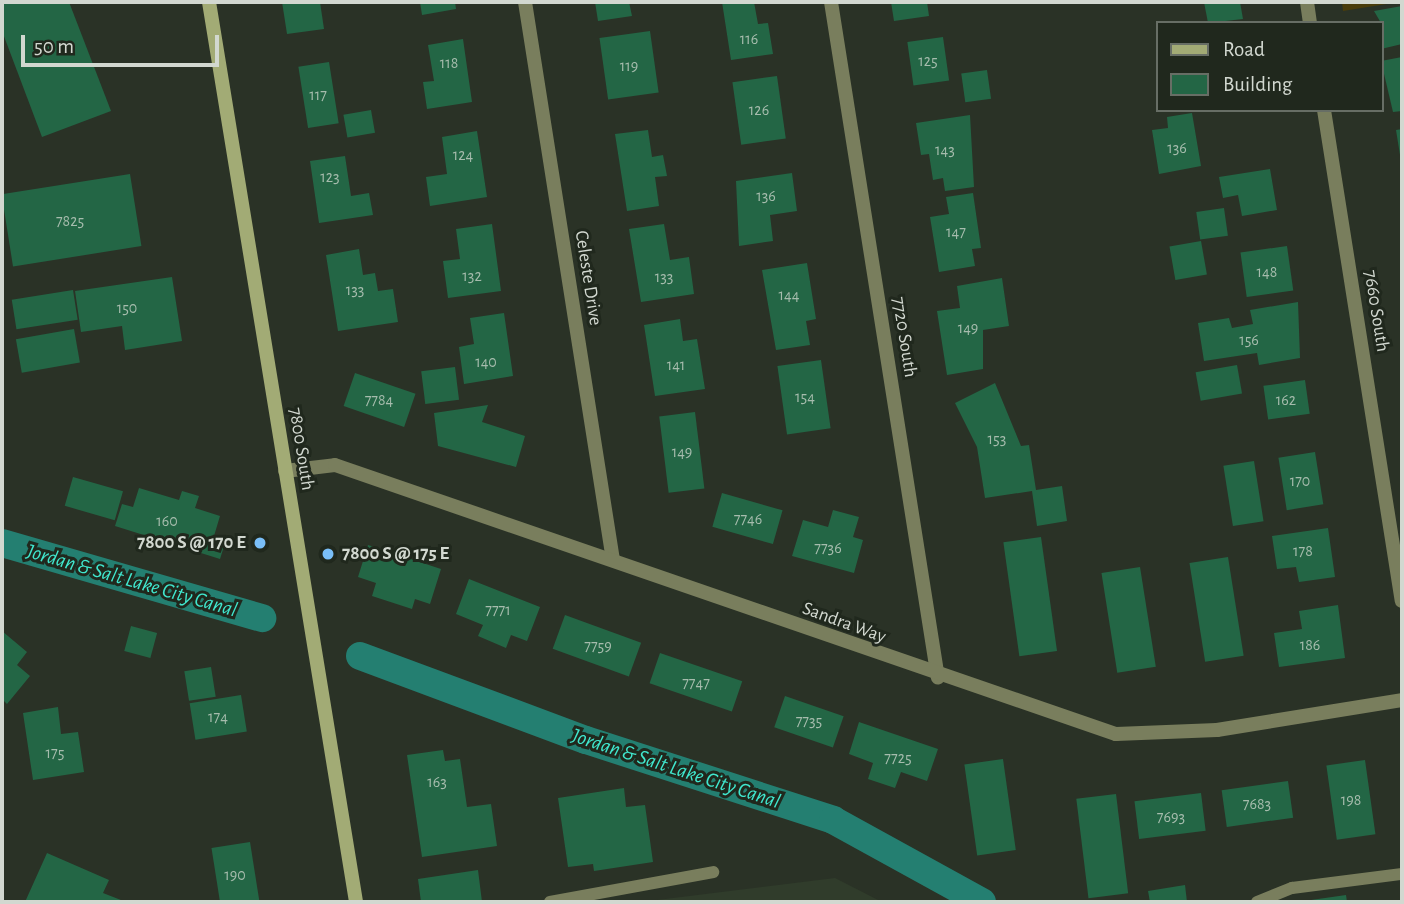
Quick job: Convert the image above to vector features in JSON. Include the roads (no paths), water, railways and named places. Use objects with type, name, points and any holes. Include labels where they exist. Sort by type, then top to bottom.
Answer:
[{"type":"main road","name":"7800 South","points":[[209,2],[356,902]]},
{"type":"street","name":"Celeste Drive","points":[[525,2],[613,561]]},
{"type":"street","name":"7720 South","points":[[831,2],[938,678]]},
{"type":"street","points":[[1307,2],[1310,21]]},
{"type":"street","name":"7660 South","points":[[1324,112],[1402,601]]},
{"type":"street","name":"Sandra Way","points":[[285,471],[335,465],[1070,723],[1160,737],[1402,700]]},
{"type":"lane","points":[[550,902],[713,872]]},
{"type":"lane","points":[[1257,902],[1292,888],[1402,874]]},
{"type":"waterway","name":"Jordan & Salt Lake City Canal","points":[[2,543],[262,618]]},
{"type":"waterway","name":"Jordan & Salt Lake City Canal","points":[[360,656],[586,740],[833,820],[982,902]]},
{"type":"place","name":"7800 S @ 170 E","points":[[260,543]]},
{"type":"place","name":"7800 S @ 175 E","points":[[328,554]]}]
